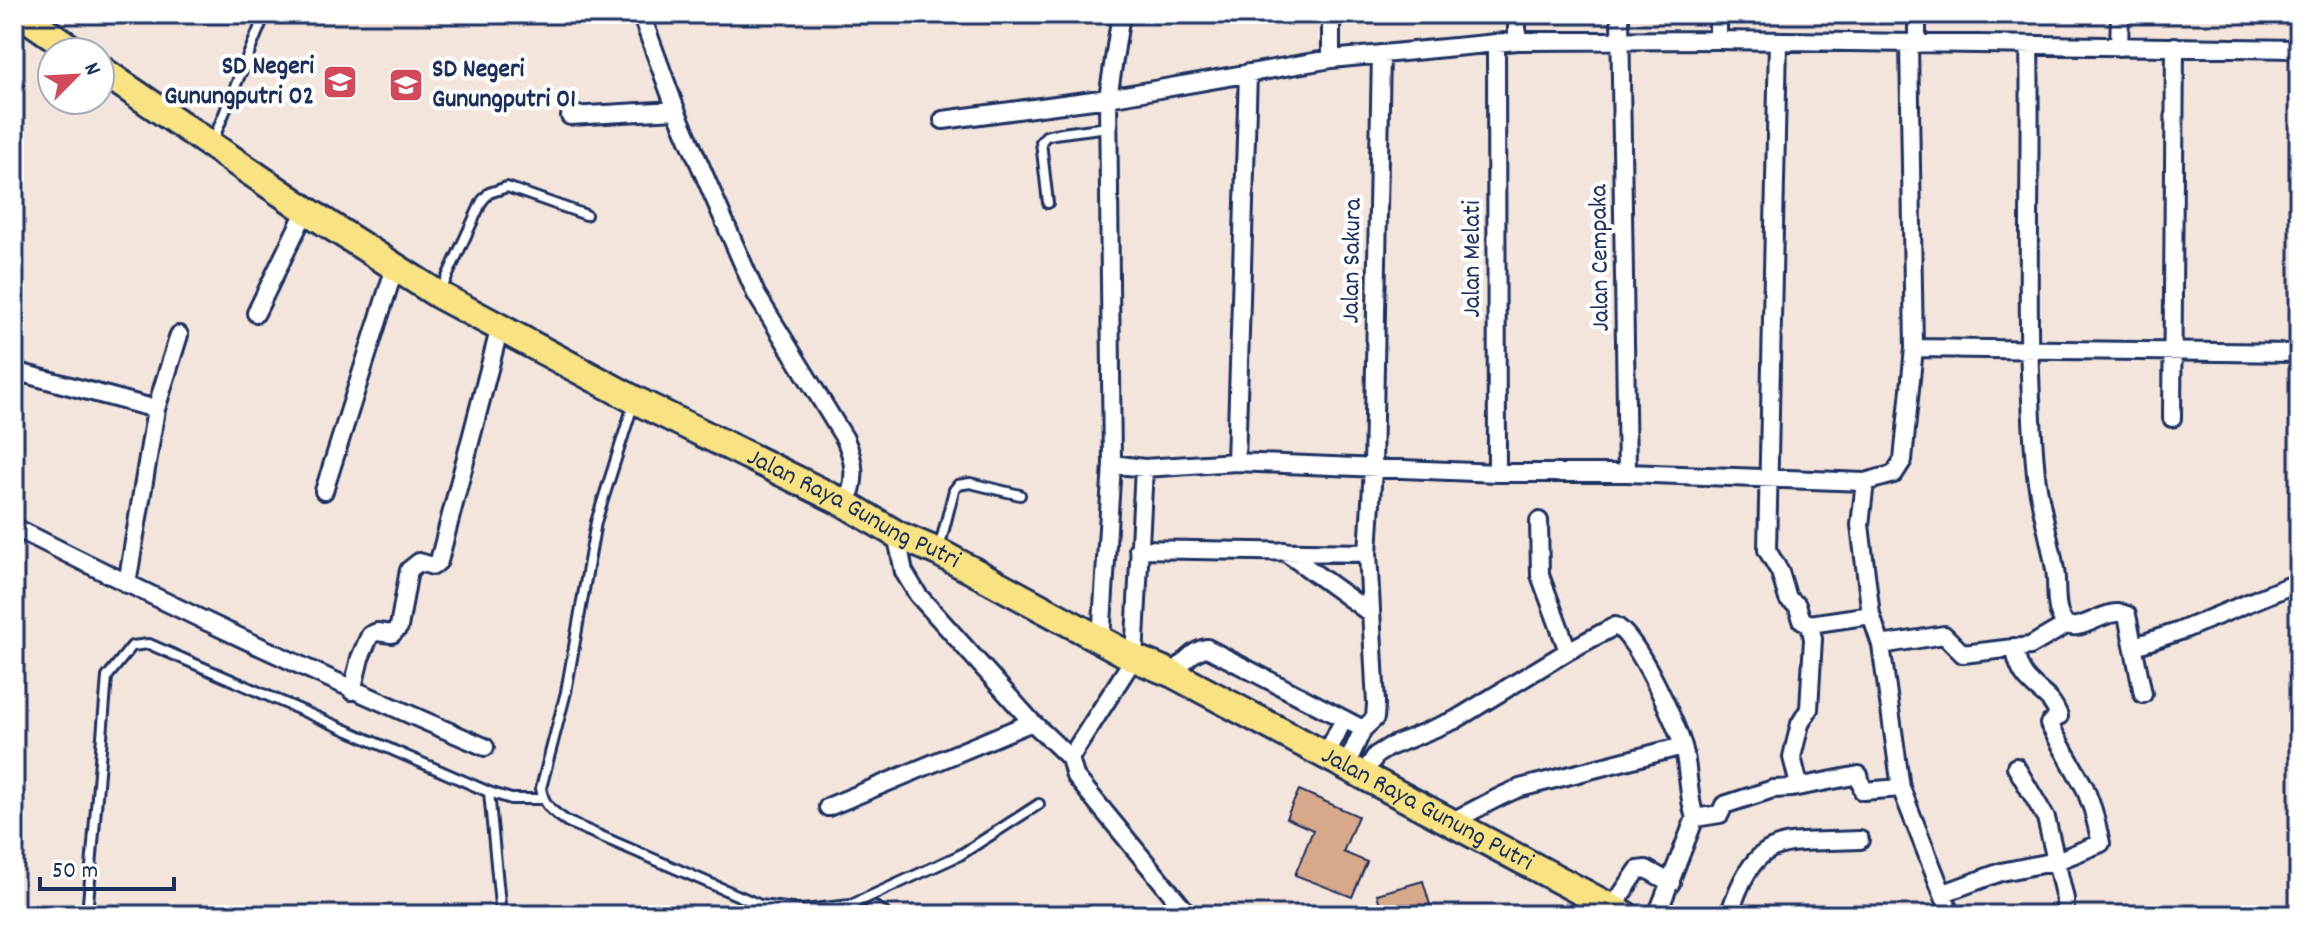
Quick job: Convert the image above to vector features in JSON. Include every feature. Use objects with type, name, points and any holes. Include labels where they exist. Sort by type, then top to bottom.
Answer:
[{"type":"main road","points":[[21,14],[53,36]]},
{"type":"main road","name":"Jalan Raya Gunung Putri","points":[[116,80],[306,210],[439,295],[635,400],[846,504],[896,534],[938,552],[1134,658],[1173,674],[1608,910]]},
{"type":"street","points":[[14,29],[21,14]]},
{"type":"street","points":[[641,14],[676,110],[756,294],[852,455],[853,490],[846,504]]},
{"type":"street","points":[[1101,640],[1112,464],[1108,98],[1121,14]]},
{"type":"street","points":[[1331,14],[1331,59]]},
{"type":"street","points":[[1517,14],[1517,41]]},
{"type":"street","name":"Jalan Cempaka","points":[[1620,14],[1627,473]]},
{"type":"street","points":[[1718,14],[1718,40]]},
{"type":"street","points":[[1112,464],[1144,468],[1236,462],[1497,473],[1627,473],[1865,482],[1894,474],[1903,460],[1914,348],[1913,44],[1917,14]]},
{"type":"street","points":[[2119,47],[2120,14]]},
{"type":"street","points":[[943,120],[1108,98],[1331,59],[1517,41],[1718,40],[2299,49]]},
{"type":"street","points":[[1778,42],[1767,550],[1780,572],[1788,599],[1797,605],[1802,620],[1810,624],[1871,615]]},
{"type":"street","name":"Jalan Melati","points":[[1496,45],[1497,473]]},
{"type":"street","points":[[2029,45],[2031,347],[2041,510],[2055,571],[2061,618],[2066,625],[2074,627],[2121,612],[2127,615],[2143,694]]},
{"type":"street","points":[[2172,418],[2175,46]]},
{"type":"street","name":"Jalan Sakura","points":[[1344,767],[1363,729],[1375,718],[1376,704],[1368,553],[1373,468],[1381,54]]},
{"type":"street","points":[[1236,462],[1248,73]]},
{"type":"street","points":[[570,116],[676,110]]},
{"type":"street","points":[[256,313],[306,210]]},
{"type":"street","points":[[324,491],[395,267]]},
{"type":"street","points":[[352,691],[360,658],[370,635],[377,632],[392,634],[399,627],[409,570],[419,562],[431,566],[439,561],[500,327]]},
{"type":"street","points":[[127,584],[156,409],[179,335]]},
{"type":"street","points":[[1914,348],[2031,347],[2299,353]]},
{"type":"street","points":[[14,371],[156,409]]},
{"type":"street","points":[[1070,758],[1134,658],[1144,468]]},
{"type":"street","points":[[1865,482],[1860,525],[1871,615],[1881,645],[1901,788],[1951,915]]},
{"type":"street","points":[[1539,521],[1540,575],[1568,651]]},
{"type":"street","points":[[14,527],[352,691],[485,747]]},
{"type":"street","points":[[896,534],[904,572],[918,595],[1032,722],[1070,758],[1075,776],[1189,915]]},
{"type":"street","points":[[1138,549],[1368,553]]},
{"type":"street","points":[[1284,551],[1370,613]]},
{"type":"street","points":[[2135,646],[2299,582]]},
{"type":"street","points":[[1799,785],[1792,757],[1800,724],[1809,709],[1813,639],[1810,624]]},
{"type":"street","points":[[1881,645],[1944,635],[1963,654],[2030,646],[2066,625]]},
{"type":"street","points":[[1344,719],[1344,767],[1455,720],[1568,651],[1613,627],[1621,628],[1664,699],[1683,746],[1689,799],[1695,818],[1657,915]]},
{"type":"street","points":[[1944,893],[2001,872],[2057,861],[2101,843],[2085,788],[2049,724],[2059,716],[2043,691],[2030,683],[2018,666],[2014,647]]},
{"type":"street","points":[[1173,674],[1192,654],[1207,648],[1363,729]]},
{"type":"street","points":[[828,807],[1032,722]]},
{"type":"street","points":[[1449,822],[1472,813],[1501,794],[1683,746]]},
{"type":"street","points":[[2016,767],[2046,818],[2065,899],[2065,915]]},
{"type":"street","points":[[1695,818],[1720,814],[1724,805],[1773,789],[1859,775],[1863,791],[1901,788]]},
{"type":"street","points":[[1729,915],[1744,874],[1762,853],[1778,844],[1860,840]]},
{"type":"street","points":[[1608,910],[1638,870],[1646,869],[1671,883]]},
{"type":"lane","points":[[211,146],[265,14]]},
{"type":"lane","points":[[1048,203],[1041,142],[1046,136],[1108,127]]},
{"type":"lane","points":[[439,295],[482,201],[489,193],[507,187],[586,215]]},
{"type":"lane","points":[[635,400],[596,522],[566,692],[541,788],[542,799],[554,813],[759,910],[803,910],[851,905],[960,855],[1039,804]]},
{"type":"lane","points":[[938,552],[954,490],[960,484],[970,483],[1020,495]]},
{"type":"lane","points":[[87,915],[107,677],[132,646],[149,644],[489,792],[511,799],[542,799]]},
{"type":"lane","points":[[489,792],[501,915]]},
{"type":"building","points":[[1299,790],[1358,816],[1343,852],[1367,862],[1352,897],[1295,875],[1313,830],[1286,818]]},
{"type":"building","points":[[1423,881],[1433,915],[1383,915],[1377,894]]},
{"type":"place","name":"SD Negeri Gunungputri 02","points":[[340,82]]},
{"type":"place","name":"SD Negeri Gunungputri 01","points":[[406,85]]}]
